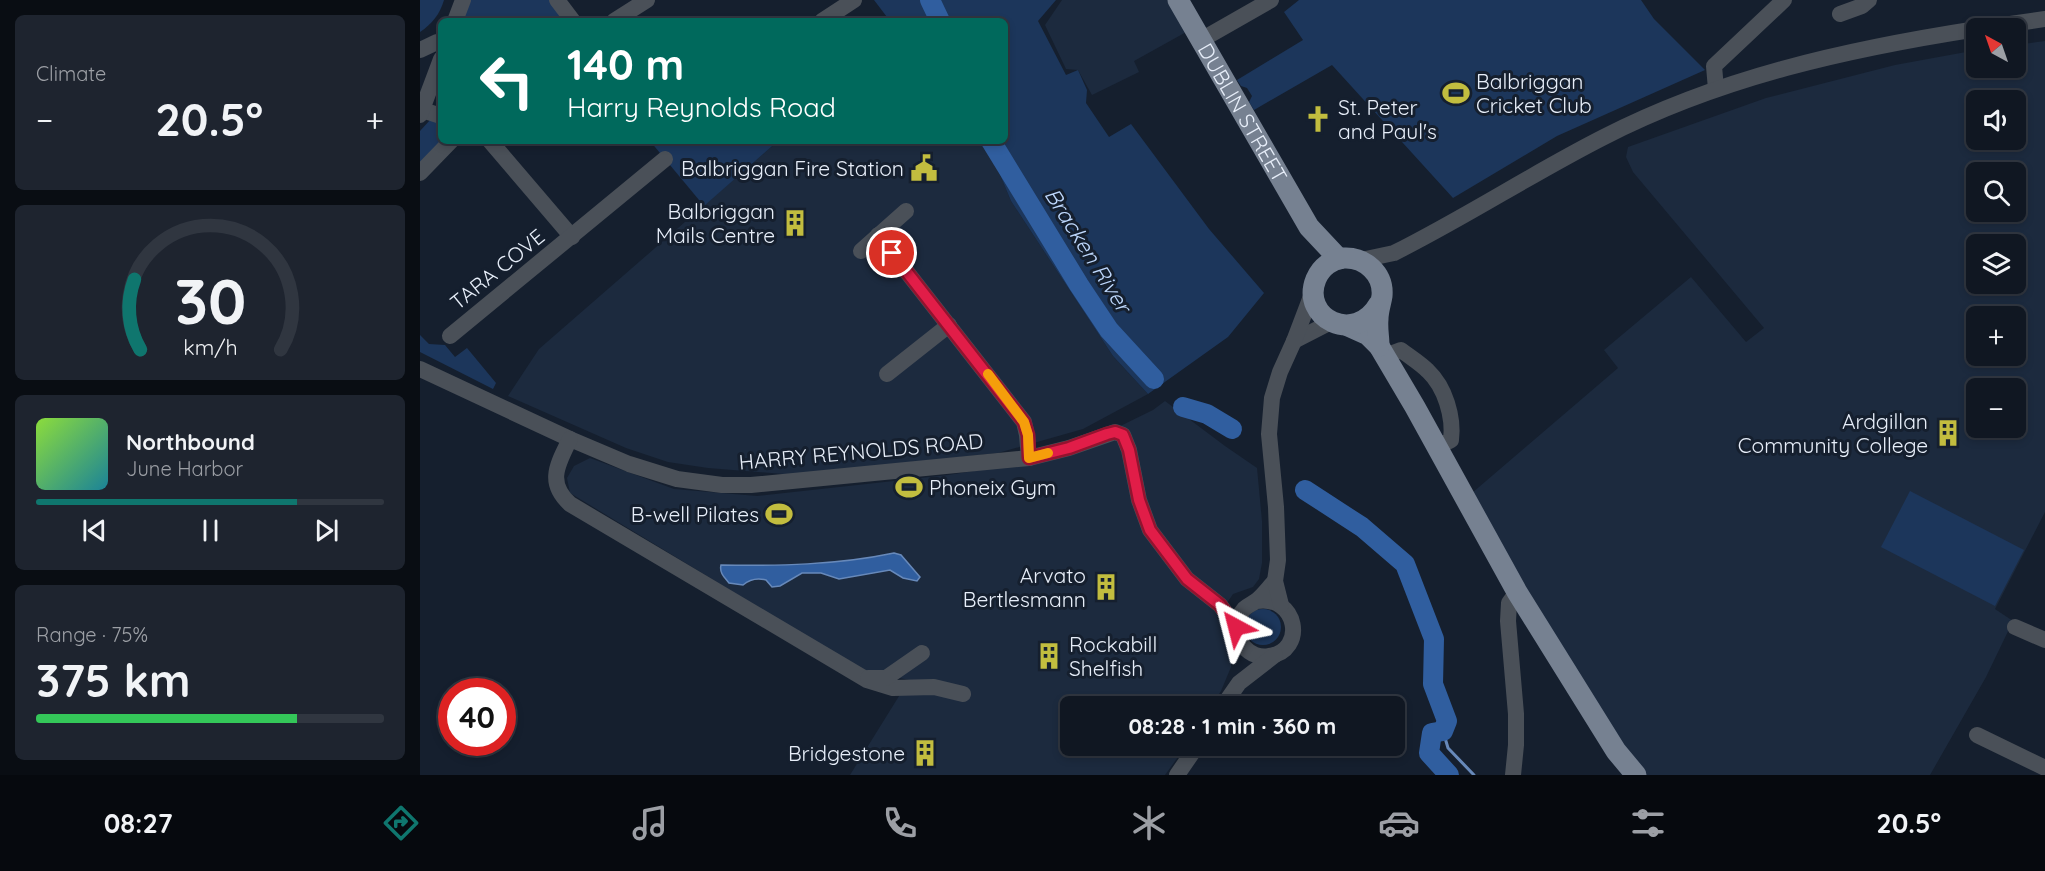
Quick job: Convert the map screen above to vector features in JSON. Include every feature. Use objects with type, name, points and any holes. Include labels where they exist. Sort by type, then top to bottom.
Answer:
[{"type":"main road","name":"DUBLIN STREET","points":[[1178,0],[1309,227],[1313,240],[1314,286]]},
{"type":"main road","name":"DUBLIN STREET","points":[[1309,227],[1339,259]]},
{"type":"main road","points":[[1382,351],[1378,318],[1380,295],[1377,275],[1371,266],[1361,260],[1339,259],[1329,263],[1321,271],[1314,286],[1318,309],[1340,324],[1368,335],[1382,351],[1517,592],[1616,751],[1636,775]]},
{"type":"main road","points":[[1340,324],[1358,324],[1367,320],[1374,313],[1380,295]]},
{"type":"street","points":[[456,18],[463,0]]},
{"type":"street","points":[[557,0],[571,18]]},
{"type":"street","points":[[619,18],[647,0]]},
{"type":"street","points":[[827,18],[854,0]]},
{"type":"street","points":[[1201,40],[1270,0]]},
{"type":"street","points":[[1716,89],[1714,66],[1784,0]]},
{"type":"street","points":[[1840,14],[1862,6],[1869,0]]},
{"type":"street","points":[[2026,22],[2045,19]]},
{"type":"street","points":[[1361,260],[1394,253],[1605,136],[1716,89],[1816,59],[1874,46],[1966,31]]},
{"type":"street","points":[[420,50],[438,42]]},
{"type":"street","points":[[438,67],[421,112],[438,115]]},
{"type":"street","points":[[420,173],[448,144]]},
{"type":"street","name":"TARA COVE","points":[[493,144],[572,237]]},
{"type":"street","name":"TARA COVE","points":[[450,336],[665,159]]},
{"type":"street","points":[[861,251],[906,210]]},
{"type":"street","points":[[878,235],[1024,422],[1028,435],[1029,458]]},
{"type":"street","points":[[1380,295],[1384,276],[1408,246]]},
{"type":"street","points":[[1230,696],[1239,683],[1282,651],[1292,636],[1292,618],[1281,605],[1275,581],[1278,560],[1269,434],[1272,398],[1314,286]]},
{"type":"street","points":[[1294,341],[1340,324]]},
{"type":"street","points":[[886,374],[949,325]]},
{"type":"street","points":[[1382,351],[1401,350],[1428,371],[1439,385],[1448,408],[1452,431],[1451,440],[1437,447]]},
{"type":"street","name":"HARRY REYNOLDS ROAD","points":[[420,369],[570,439],[659,474],[677,479],[722,485],[781,483],[1029,458],[1069,448],[1115,432],[1123,435],[1129,450],[1139,500],[1150,530],[1187,579],[1220,605],[1236,627]]},
{"type":"street","points":[[570,439],[557,467],[555,477],[561,496],[570,504],[864,678],[893,688],[934,687],[963,694]]},
{"type":"street","points":[[1275,581],[1239,617],[1236,627],[1242,645],[1248,652],[1257,656],[1275,655]]},
{"type":"street","points":[[1513,775],[1516,714],[1508,621],[1509,603],[1517,592]]},
{"type":"street","points":[[1220,605],[1264,600],[1281,605]]},
{"type":"street","points":[[2015,627],[2043,634]]},
{"type":"street","points":[[1239,683],[1242,645]]},
{"type":"street","points":[[864,678],[886,678],[922,653]]},
{"type":"street","points":[[1977,735],[2045,768]]},
{"type":"street","points":[[1178,775],[1190,756]]},
{"type":"shaded area","points":[[420,0],[444,0],[435,18],[420,32]]},
{"type":"shaded area","points":[[465,0],[557,0],[571,18],[460,18],[457,15]]},
{"type":"shaded area","points":[[874,0],[1056,0],[1038,21],[1066,75],[1078,70],[1087,90],[1086,103],[1109,137],[1131,124],[1209,229],[1264,293],[1228,337],[1148,394],[1113,356],[1011,201],[987,144],[1008,144],[1008,18],[888,18]]},
{"type":"shaded area","points":[[1062,0],[1170,0],[1188,31],[1134,61],[1139,72],[1092,95],[1078,70],[1066,69],[1045,25]]},
{"type":"shaded area","points":[[1299,0],[1641,0],[1654,19],[1705,70],[1557,136],[1453,198],[1332,65],[1254,110],[1249,102],[1252,96],[1247,88],[1241,86],[1237,80],[1303,40],[1284,12]]},
{"type":"shaded area","points":[[2045,41],[2045,512],[1995,609],[2013,621],[1986,677],[1930,775],[1636,775],[1465,499],[1618,368],[1604,350],[1691,277],[1746,342],[1764,328],[1633,172],[1626,157],[1628,147],[1766,98],[1895,65],[1966,52],[1966,78],[2026,78],[2026,44]]},
{"type":"shaded area","points":[[431,119],[438,119],[438,144],[420,164],[420,131]]},
{"type":"shaded area","points":[[652,144],[775,144],[704,206]]},
{"type":"shaded area","points":[[775,144],[987,144],[1011,201],[1113,356],[1148,394],[1083,429],[998,453],[796,475],[708,468],[668,462],[626,448],[508,396],[539,349]]},
{"type":"shaded area","points":[[420,335],[429,344],[445,345],[455,357],[467,348],[496,383],[493,389],[420,352]]},
{"type":"shaded area","points":[[1165,401],[1257,468],[1262,521],[1262,563],[1259,579],[1253,587],[1233,594],[1217,618],[1223,625],[1231,656],[1231,667],[1218,696],[1060,696],[1060,756],[1179,756],[1165,775],[850,775],[909,680],[862,670],[570,493],[567,478],[574,466],[590,458],[674,489],[757,496],[948,475],[1055,458],[1153,410]]},
{"type":"shaded area","points":[[1910,491],[2024,550],[1995,606],[1881,547]]},
{"type":"shaded area","points":[[894,553],[901,555],[920,577],[917,581],[903,578],[890,570],[839,579],[821,573],[802,573],[780,586],[772,587],[766,580],[760,579],[751,580],[743,585],[729,583],[721,570],[721,565],[808,564]]},
{"type":"shaded area","points":[[1263,609],[1276,614],[1281,627],[1276,640],[1263,645],[1250,640],[1245,627],[1250,614]]},
{"type":"waterway","name":"Bracken River","points":[[930,0],[939,18]]},
{"type":"waterway","name":"Bracken River","points":[[993,144],[1109,330],[1154,379]]},
{"type":"waterway","name":"Bracken River","points":[[1183,407],[1207,414],[1232,429]]},
{"type":"waterway","name":"Bracken River","points":[[1305,490],[1362,527],[1405,564],[1434,639],[1433,684],[1447,721],[1443,731],[1432,733],[1429,753],[1449,775]]},
{"type":"waterway","points":[[1443,731],[1448,748],[1474,775]]},
{"type":"slow traffic","points":[[988,374],[1024,422],[1028,435],[1029,458],[1048,453]]},
{"type":"place","name":"Balbriggan Cricket Club","points":[[1456,93]]},
{"type":"place","name":"St. Peter and Paul's","points":[[1318,119]]},
{"type":"place","name":"Balbriggan Fire Station","points":[[924,168]]},
{"type":"place","name":"Balbriggan Mails Centre","points":[[795,223]]},
{"type":"place","name":"Ardgillan Community College","points":[[1948,433]]},
{"type":"place","name":"Phoneix Gym","points":[[909,487]]},
{"type":"place","name":"B-well Pilates","points":[[779,514]]},
{"type":"place","name":"Arvato Bertlesmann","points":[[1106,587]]},
{"type":"place","name":"Rockabill Shelfish","points":[[1049,656]]},
{"type":"place","name":"Bridgestone","points":[[925,753]]},
{"type":"route","points":[[892,253],[1012,404],[1024,422],[1028,435],[1029,458],[1069,448],[1115,432],[1123,435],[1129,450],[1139,500],[1150,530],[1187,579],[1220,605],[1236,627]]}]
